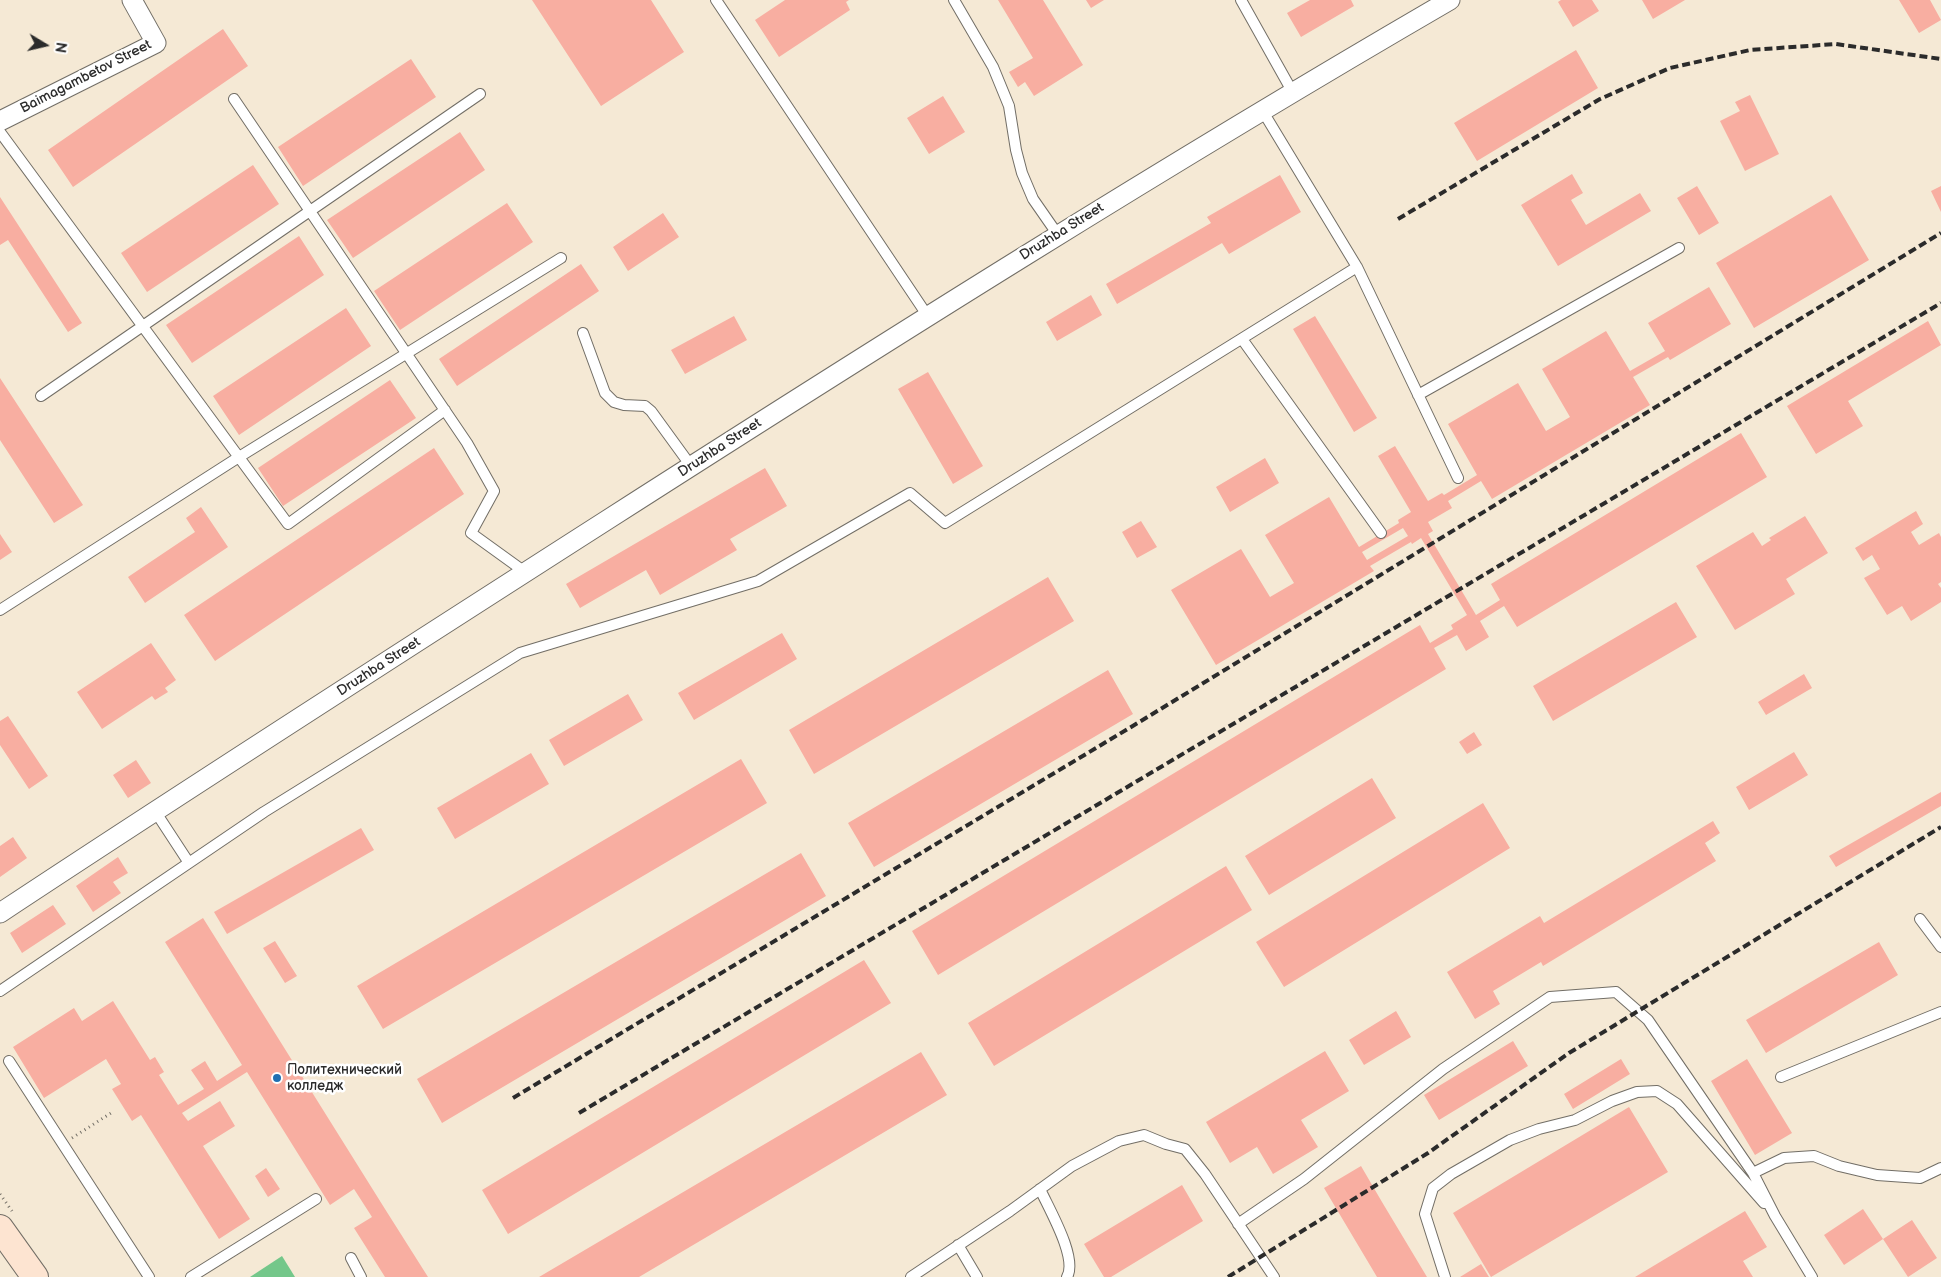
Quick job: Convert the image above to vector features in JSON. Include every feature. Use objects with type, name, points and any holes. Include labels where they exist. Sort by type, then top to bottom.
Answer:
[{"type":"main road","points":[[0,1228],[35,1277]]},
{"type":"street","name":"Baimagambetov Street","points":[[0,121],[156,43],[132,0]]},
{"type":"street","name":"Druzhba Street","points":[[0,913],[155,810],[928,315],[1292,91],[1450,0]]},
{"type":"lane","points":[[716,0],[928,315]]},
{"type":"lane","points":[[954,0],[993,67],[1010,106],[1016,150],[1022,173],[1033,199],[1058,235]]},
{"type":"lane","points":[[1240,0],[1292,91]]},
{"type":"lane","points":[[41,396],[480,94]]},
{"type":"lane","points":[[234,99],[467,443],[494,491],[470,533],[525,572]]},
{"type":"lane","points":[[1262,110],[1357,267],[1458,478]]},
{"type":"lane","points":[[0,132],[288,524],[445,410]]},
{"type":"lane","points":[[1418,395],[1679,248]]},
{"type":"lane","points":[[0,610],[238,457],[561,258]]},
{"type":"lane","points":[[0,991],[264,812],[520,653],[758,582],[910,493],[945,523],[1357,267]]},
{"type":"lane","points":[[584,333],[605,393],[614,402],[624,405],[645,406],[651,411],[691,466]]},
{"type":"lane","points":[[1242,339],[1381,533]]},
{"type":"lane","points":[[155,810],[189,863]]},
{"type":"lane","points":[[1920,919],[1941,947]]},
{"type":"lane","points":[[1238,1224],[1304,1179],[1443,1069],[1550,997],[1616,992],[1648,1020],[1753,1173],[1775,1216],[1812,1277]]},
{"type":"lane","points":[[1781,1077],[1941,1012]]},
{"type":"lane","points":[[9,1061],[149,1277]]},
{"type":"lane","points":[[1445,1277],[1425,1214],[1433,1188],[1451,1174],[1510,1140],[1539,1129],[1575,1120],[1612,1100],[1637,1092],[1657,1091],[1677,1104],[1775,1216]]},
{"type":"lane","points":[[911,1277],[1072,1166],[1119,1141],[1144,1135],[1166,1144],[1185,1148],[1205,1174],[1274,1277]]},
{"type":"lane","points":[[1753,1173],[1784,1158],[1814,1156],[1839,1166],[1878,1175],[1920,1178],[1941,1168]]},
{"type":"lane","points":[[1040,1189],[1068,1255],[1070,1262],[1066,1277]]},
{"type":"lane","points":[[191,1277],[316,1199]]},
{"type":"lane","points":[[958,1245],[977,1277]]},
{"type":"lane","points":[[351,1258],[361,1277]]},
{"type":"path","points":[[63,1144],[111,1113]]},
{"type":"green space","points":[[282,1256],[295,1277],[250,1277]]},
{"type":"building","points":[[532,0],[651,0],[684,52],[601,106]]},
{"type":"building","points":[[785,0],[849,0],[846,2],[850,10],[779,57],[755,20]]},
{"type":"building","points":[[998,0],[1043,0],[1083,65],[1034,96],[1025,82],[1018,87],[1009,72],[1033,58]]},
{"type":"building","points":[[1086,0],[1104,0],[1091,8]]},
{"type":"building","points":[[1310,0],[1351,0],[1354,6],[1301,37],[1287,13]]},
{"type":"building","points":[[1561,0],[1592,0],[1599,11],[1573,27],[1558,2]]},
{"type":"building","points":[[1642,0],[1685,0],[1653,19]]},
{"type":"building","points":[[1899,0],[1930,0],[1941,20],[1919,33]]},
{"type":"building","points":[[223,29],[248,66],[73,187],[48,150]]},
{"type":"building","points":[[1576,50],[1598,88],[1477,161],[1454,123]]},
{"type":"building","points":[[411,59],[436,97],[303,186],[278,147]]},
{"type":"building","points":[[1750,95],[1779,154],[1745,171],[1720,121],[1740,111],[1735,102]]},
{"type":"building","points":[[943,96],[965,132],[929,154],[907,118]]},
{"type":"building","points":[[460,132],[485,170],[353,258],[327,220]]},
{"type":"building","points":[[253,165],[279,204],[147,292],[121,253]]},
{"type":"building","points":[[1572,174],[1583,193],[1571,200],[1586,225],[1640,193],[1651,211],[1558,266],[1521,205]]},
{"type":"building","points":[[1280,175],[1301,212],[1229,254],[1222,243],[1117,304],[1106,284],[1211,223],[1207,217]]},
{"type":"building","points":[[1697,186],[1719,223],[1699,235],[1677,198]]},
{"type":"building","points":[[1941,186],[1941,212],[1931,191]]},
{"type":"building","points":[[1831,195],[1869,260],[1754,328],[1716,263]]},
{"type":"building","points":[[0,197],[82,323],[68,332],[8,240],[0,245]]},
{"type":"building","points":[[507,203],[533,242],[400,330],[374,291]]},
{"type":"building","points":[[663,213],[679,237],[628,271],[613,247]]},
{"type":"building","points":[[299,236],[324,275],[192,363],[166,325]]},
{"type":"building","points":[[581,264],[599,291],[457,386],[439,359]]},
{"type":"building","points":[[1709,287],[1731,324],[1670,360],[1668,357],[1633,377],[1650,405],[1492,499],[1481,481],[1448,501],[1452,508],[1428,522],[1433,531],[1428,534],[1476,615],[1500,600],[1491,584],[1741,433],[1767,477],[1517,627],[1504,606],[1480,621],[1489,637],[1466,651],[1457,635],[1434,648],[1446,669],[938,975],[912,931],[1420,625],[1430,643],[1453,629],[1451,625],[1467,615],[1421,538],[1370,566],[1374,571],[1216,665],[1171,590],[1241,549],[1270,597],[1294,583],[1265,535],[1329,497],[1359,547],[1399,523],[1398,520],[1411,512],[1378,456],[1395,446],[1428,501],[1442,493],[1444,495],[1477,475],[1448,424],[1518,383],[1546,431],[1570,417],[1542,369],[1606,331],[1630,371],[1665,351],[1648,323]],"holes":[[[1403,528],[1408,536],[1367,560],[1362,552]]]},
{"type":"building","points":[[1091,295],[1102,315],[1057,341],[1046,322]]},
{"type":"building","points":[[346,308],[371,346],[239,435],[213,396]]},
{"type":"building","points":[[734,316],[747,340],[685,374],[671,350]]},
{"type":"building","points":[[1315,316],[1377,418],[1354,432],[1293,329]]},
{"type":"building","points":[[1928,321],[1941,345],[1848,401],[1863,426],[1816,454],[1787,406]]},
{"type":"building","points":[[928,372],[983,466],[953,484],[898,389]]},
{"type":"building","points":[[0,378],[83,505],[54,523],[0,440]]},
{"type":"building","points":[[390,380],[416,418],[283,506],[258,468]]},
{"type":"building","points":[[434,448],[464,494],[215,661],[184,615]]},
{"type":"building","points":[[1265,458],[1279,483],[1230,512],[1216,487]]},
{"type":"building","points":[[765,468],[787,506],[730,539],[737,550],[660,595],[646,570],[580,608],[566,584]]},
{"type":"building","points":[[201,507],[228,547],[145,603],[128,577],[195,532],[186,518]]},
{"type":"building","points":[[1916,511],[1923,524],[1911,532],[1919,545],[1939,533],[1941,537],[1941,582],[1938,584],[1941,588],[1941,602],[1911,621],[1902,606],[1887,615],[1864,578],[1880,569],[1872,555],[1863,561],[1855,548]]},
{"type":"building","points":[[1805,516],[1828,553],[1786,579],[1795,594],[1735,630],[1696,566],[1753,532],[1762,546],[1771,540],[1769,538]]},
{"type":"building","points":[[1141,521],[1157,547],[1137,558],[1122,532]]},
{"type":"building","points":[[0,534],[12,552],[0,560]]},
{"type":"building","points":[[1048,577],[1074,621],[814,774],[789,730]]},
{"type":"building","points":[[1676,602],[1697,637],[1553,721],[1533,686]]},
{"type":"building","points":[[782,633],[797,659],[694,720],[678,693]]},
{"type":"building","points":[[151,643],[176,680],[165,688],[168,692],[155,700],[152,696],[102,729],[77,692]]},
{"type":"building","points":[[1108,670],[1133,714],[874,867],[848,823]]},
{"type":"building","points":[[1804,674],[1812,688],[1766,715],[1758,702]]},
{"type":"building","points":[[628,694],[643,720],[564,766],[549,740]]},
{"type":"building","points":[[8,716],[48,776],[29,789],[0,745],[0,721]]},
{"type":"building","points":[[1474,732],[1482,745],[1467,754],[1459,742]]},
{"type":"building","points":[[1794,752],[1808,775],[1749,810],[1736,787]]},
{"type":"building","points":[[531,753],[549,784],[455,839],[437,808]]},
{"type":"building","points":[[741,759],[767,803],[383,1029],[357,986]]},
{"type":"building","points":[[136,760],[151,783],[128,798],[113,775]]},
{"type":"building","points":[[1372,778],[1396,818],[1269,895],[1245,856]]},
{"type":"building","points":[[1941,792],[1941,806],[1836,867],[1829,856]]},
{"type":"building","points":[[1483,803],[1510,848],[1284,987],[1256,942]]},
{"type":"building","points":[[1713,821],[1720,833],[1705,843],[1716,861],[1543,966],[1541,962],[1493,991],[1500,1004],[1475,1019],[1447,972],[1540,916],[1544,923]]},
{"type":"building","points":[[361,828],[374,850],[227,934],[214,912]]},
{"type":"building","points":[[13,837],[27,858],[0,877],[0,846]]},
{"type":"building","points":[[801,853],[826,896],[442,1123],[417,1079]]},
{"type":"building","points":[[118,857],[128,873],[113,882],[121,893],[93,912],[76,886]]},
{"type":"building","points":[[1226,866],[1252,910],[994,1066],[968,1023]]},
{"type":"building","points":[[53,905],[66,924],[22,953],[10,933]]},
{"type":"building","name":"Политехнический колледж","points":[[203,918],[428,1277],[385,1277],[354,1228],[372,1217],[354,1189],[330,1205],[247,1072],[182,1113],[188,1121],[220,1101],[235,1126],[203,1146],[250,1219],[219,1239],[141,1115],[132,1121],[112,1089],[121,1084],[106,1059],[44,1098],[13,1047],[74,1008],[82,1021],[113,1001],[150,1060],[155,1057],[164,1072],[159,1075],[178,1105],[204,1089],[191,1070],[205,1061],[217,1081],[242,1065],[165,942]]},
{"type":"building","points":[[275,941],[297,976],[285,983],[263,948]]},
{"type":"building","points":[[1879,942],[1898,975],[1766,1053],[1746,1020]]},
{"type":"building","points":[[864,960],[891,1003],[508,1234],[482,1190]]},
{"type":"building","points":[[1396,1011],[1411,1037],[1364,1065],[1349,1040]]},
{"type":"building","points":[[1513,1041],[1528,1066],[1439,1120],[1424,1095]]},
{"type":"building","points":[[1325,1051],[1349,1091],[1301,1120],[1318,1147],[1273,1174],[1257,1147],[1230,1163],[1206,1122]]},
{"type":"building","points":[[921,1052],[947,1095],[639,1277],[539,1277]]},
{"type":"building","points":[[1621,1059],[1630,1074],[1573,1109],[1564,1094]]},
{"type":"building","points":[[1747,1059],[1792,1133],[1755,1155],[1711,1081]]},
{"type":"building","points":[[1629,1107],[1668,1172],[1491,1277],[1453,1213]]},
{"type":"building","points":[[1361,1166],[1427,1277],[1377,1277],[1324,1188]]},
{"type":"building","points":[[266,1168],[280,1189],[268,1197],[255,1176]]},
{"type":"building","points":[[1182,1185],[1203,1221],[1111,1277],[1104,1277],[1084,1244]]},
{"type":"building","points":[[1863,1209],[1883,1239],[1844,1265],[1824,1235]]},
{"type":"building","points":[[1745,1211],[1767,1247],[1743,1261],[1753,1277],[1635,1277]]},
{"type":"building","points":[[1912,1220],[1937,1258],[1908,1277],[1883,1239]]},
{"type":"building","points":[[1481,1264],[1489,1277],[1460,1277]]},
{"type":"railway","points":[[1398,219],[1600,99],[1670,68],[1750,50],[1836,44],[1941,59]]},
{"type":"railway","points":[[513,1098],[1141,721],[1941,233]]},
{"type":"railway","points":[[579,1113],[1941,303]]},
{"type":"railway","points":[[1228,1277],[1428,1153],[1569,1053],[1941,827]]},
{"type":"place","name":"Политехнический колледж","points":[[277,1078]]}]
